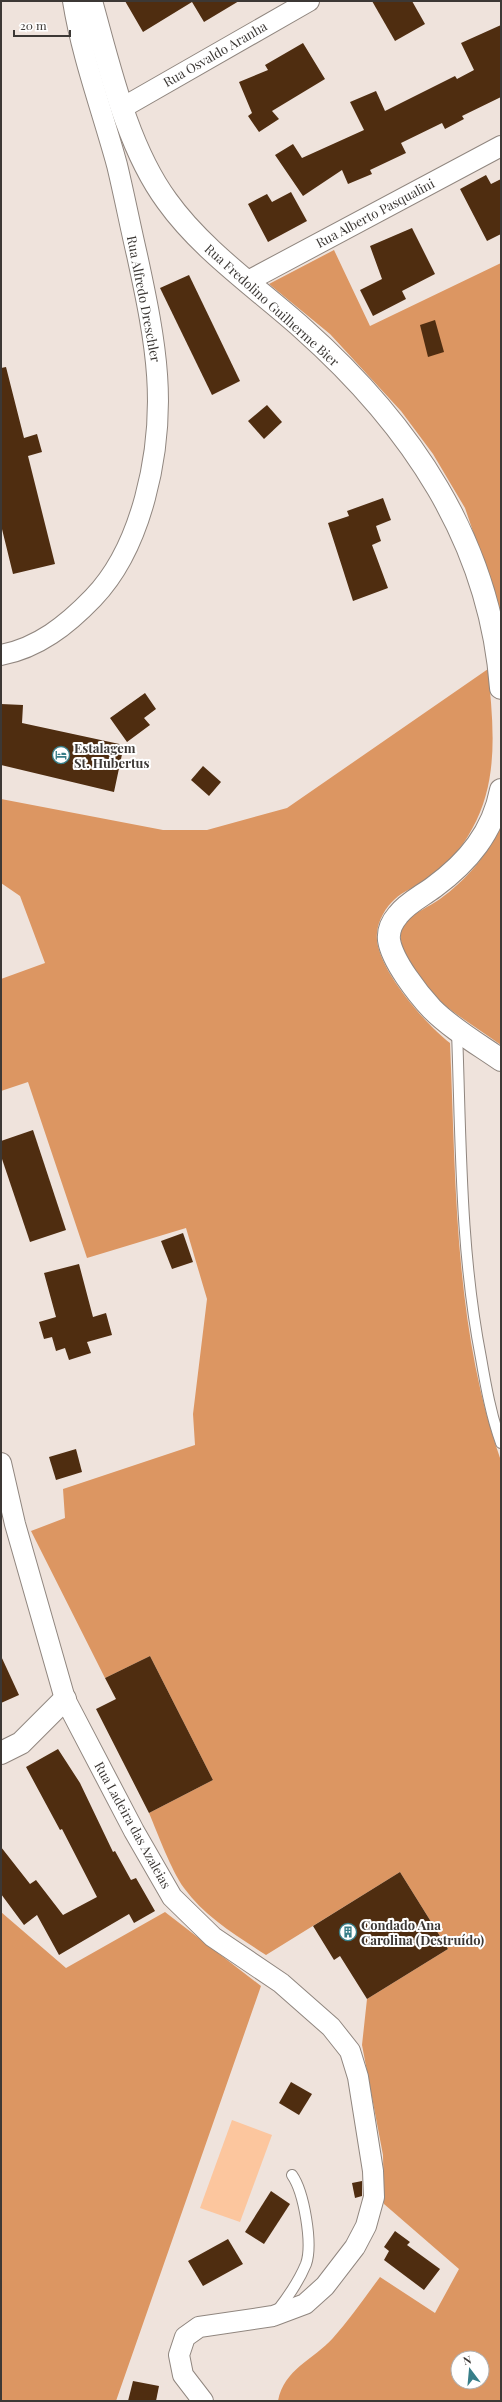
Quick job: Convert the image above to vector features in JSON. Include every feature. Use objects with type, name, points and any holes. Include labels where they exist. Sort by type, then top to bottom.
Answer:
[{"type":"street","name":"Rua Alfredo Dreschler","points":[[1,656],[20,651],[55,632],[106,584],[128,548],[140,515],[154,463],[158,421],[156,345],[117,164],[83,47],[73,1]]},
{"type":"street","name":"Rua Fredolino Guilherme Bier","points":[[91,1],[122,108],[143,158],[166,200],[197,238],[322,346],[393,424],[436,483],[457,523],[478,574],[495,640],[501,688]]},
{"type":"street","name":"Rua Osvaldo Aranha","points":[[122,108],[309,1]]},
{"type":"street","name":"Rua Alberto Pasqualini","points":[[248,281],[501,146]]},
{"type":"street","points":[[501,790],[490,826],[466,861],[452,874],[409,904],[398,915],[390,927],[389,940],[402,970],[433,1010],[457,1030],[501,1060]]},
{"type":"street","name":"Rua Ladeira das Azaleias","points":[[1,1463],[15,1524],[65,1699],[134,1832],[172,1897],[213,1937],[281,1983],[332,2027],[350,2051],[358,2077],[373,2171],[374,2197],[366,2226],[355,2247],[325,2286],[305,2304],[273,2316],[199,2327],[185,2337],[179,2355],[183,2376],[203,2401]]},
{"type":"street","points":[[1,1753],[21,1744],[65,1699]]},
{"type":"lane","points":[[457,1030],[465,1240],[473,1318],[492,1418],[501,1443]]},
{"type":"lane","points":[[273,2316],[290,2294],[306,2263],[308,2234],[298,2184],[292,2176]]},
{"type":"shaded area","points":[[334,250],[370,326],[501,263],[501,625],[491,584],[465,508],[433,454],[401,411],[330,334],[269,284]]},
{"type":"shaded area","points":[[488,669],[493,730],[491,771],[481,810],[468,837],[445,865],[424,882],[409,889],[395,899],[389,906],[383,914],[377,933],[378,946],[383,961],[392,977],[415,1009],[450,1043],[456,1202],[466,1307],[474,1359],[486,1411],[501,1461],[501,2401],[278,2401],[281,2390],[286,2381],[300,2366],[333,2338],[380,2277],[435,2313],[459,2269],[384,2204],[383,2155],[362,2045],[367,1999],[448,1949],[400,1872],[266,1955],[222,1925],[192,1898],[179,1880],[149,1813],[213,1780],[150,1656],[105,1678],[31,1531],[65,1518],[63,1489],[195,1445],[193,1414],[207,1299],[186,1228],[87,1258],[28,1082],[1,1091],[1,979],[45,963],[20,896],[1,883],[1,799],[163,830],[207,830],[287,808]]},
{"type":"shaded area","points":[[501,826],[501,1045],[451,1010],[435,997],[422,982],[414,972],[403,950],[401,929],[406,921],[440,899],[467,876],[490,847]]},
{"type":"shaded area","points":[[1,1912],[66,1968],[165,1912],[261,1986],[116,2401],[1,2401]]},
{"type":"shaded area","points":[[232,2120],[272,2135],[240,2222],[200,2208]]},
{"type":"building","points":[[125,1],[239,1],[204,22],[192,2],[143,32]]},
{"type":"building","points":[[372,1],[412,1],[425,24],[395,41]]},
{"type":"building","points":[[501,25],[501,97],[462,116],[464,119],[445,129],[442,123],[401,143],[406,153],[370,170],[372,174],[348,184],[342,170],[303,196],[275,155],[293,144],[302,158],[364,130],[350,102],[376,91],[385,111],[455,76],[457,79],[474,70],[461,43]]},
{"type":"building","points":[[303,43],[325,79],[272,111],[279,119],[259,132],[248,116],[252,113],[239,82],[268,70],[265,65]]},
{"type":"building","points":[[486,175],[491,184],[501,179],[501,234],[487,241],[460,189]]},
{"type":"building","points":[[291,192],[307,221],[268,242],[248,204],[267,194],[272,202]]},
{"type":"building","points":[[412,228],[435,274],[402,291],[406,299],[373,316],[360,290],[382,279],[370,246]]},
{"type":"building","points":[[189,275],[240,381],[212,395],[160,288]]},
{"type":"building","points":[[435,320],[444,352],[428,357],[420,325]]},
{"type":"building","points":[[6,367],[24,438],[37,434],[42,452],[28,456],[55,564],[13,574],[1,525],[1,368]]},
{"type":"building","points":[[267,405],[282,422],[264,439],[248,421]]},
{"type":"building","points":[[383,498],[391,520],[376,526],[381,541],[372,545],[388,588],[353,601],[328,523],[349,516],[347,511]]},
{"type":"building","points":[[145,693],[156,709],[144,718],[150,725],[127,742],[110,718]]},
{"type":"building","name":"Estalagem St. Hubertus","points":[[1,704],[23,705],[22,723],[124,745],[114,792],[1,765]]},
{"type":"building","points":[[203,766],[221,782],[209,796],[191,780]]},
{"type":"building","points":[[33,1130],[66,1230],[30,1242],[1,1156],[1,1141]]},
{"type":"building","points":[[183,1233],[193,1262],[172,1269],[161,1241]]},
{"type":"building","points":[[79,1264],[93,1317],[106,1313],[112,1335],[87,1342],[91,1353],[69,1360],[65,1348],[56,1351],[52,1337],[44,1339],[39,1322],[56,1317],[44,1273]]},
{"type":"building","points":[[76,1449],[82,1472],[56,1480],[49,1457]]},
{"type":"building","points":[[1,1656],[19,1695],[1,1703]]},
{"type":"building","points":[[150,1656],[213,1780],[149,1813],[96,1709],[116,1699],[105,1678]]},
{"type":"building","points":[[58,1749],[80,1783],[113,1852],[115,1851],[131,1880],[136,1878],[155,1911],[134,1923],[129,1914],[59,1955],[37,1915],[24,1925],[1,1894],[1,1847],[30,1884],[36,1880],[63,1915],[97,1897],[62,1829],[60,1830],[26,1767]]},
{"type":"building","name":"Condado Ana Carolina (Destruído)","points":[[400,1872],[448,1949],[367,1999],[340,1956],[334,1960],[313,1926]]},
{"type":"building","points":[[291,2082],[312,2094],[299,2115],[279,2103]]},
{"type":"building","points":[[362,2181],[362,2196],[355,2198],[352,2183]]},
{"type":"building","points":[[271,2191],[290,2204],[264,2244],[245,2232]]},
{"type":"building","points":[[395,2231],[410,2242],[407,2245],[440,2269],[424,2290],[384,2260],[389,2251],[384,2247]]},
{"type":"building","points":[[228,2239],[243,2264],[203,2286],[188,2261]]},
{"type":"building","points":[[133,2381],[159,2386],[156,2401],[128,2401]]},
{"type":"place","name":"Estalagem St. Hubertus","points":[[61,755]]},
{"type":"place","name":"Condado Ana Carolina (Destruído)","points":[[348,1932]]}]
